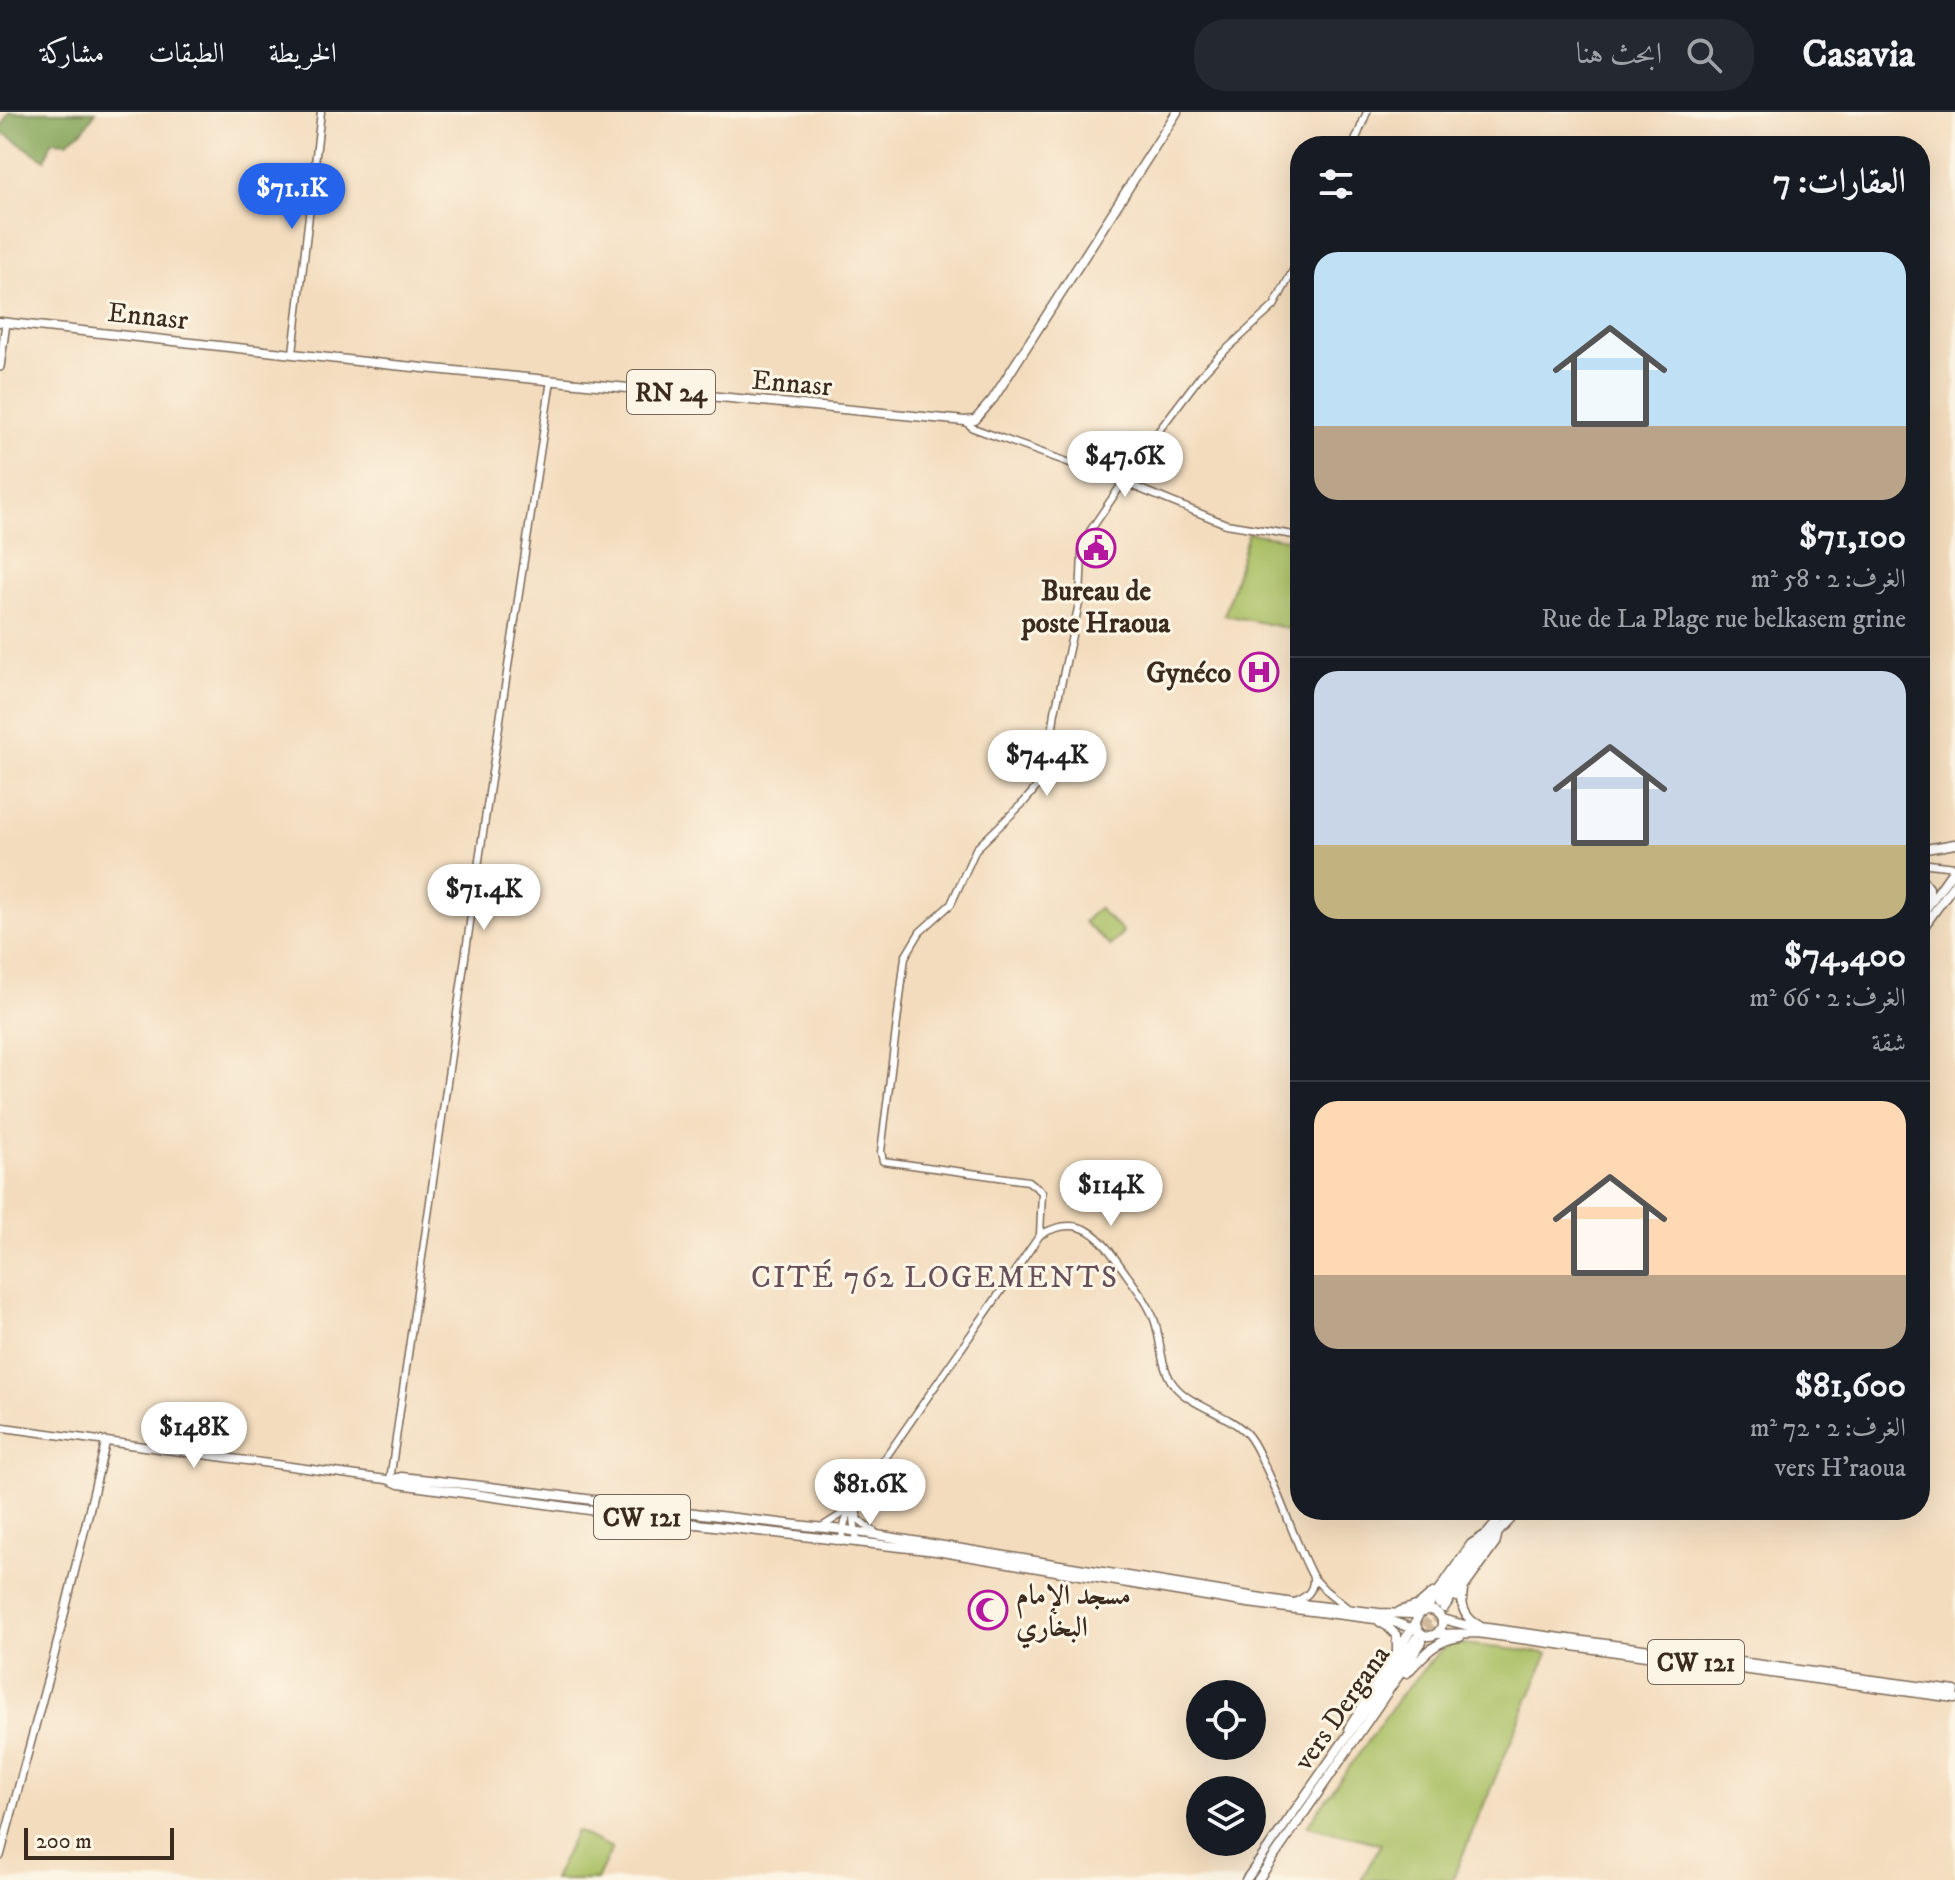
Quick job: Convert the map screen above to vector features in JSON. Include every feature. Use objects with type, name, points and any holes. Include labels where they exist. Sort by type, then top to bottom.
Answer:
[{"type":"main road","points":[[965,421],[975,420],[993,399],[1177,112]]},
{"type":"main road","name":"Ennasr","points":[[3,322],[965,421]]},
{"type":"main road","points":[[0,367],[3,322]]},
{"type":"main road","points":[[1930,848],[1955,844]]},
{"type":"main road","points":[[1930,912],[1955,868]]},
{"type":"main road","points":[[1932,908],[1955,883]]},
{"type":"main road","points":[[1930,895],[1932,908]]},
{"type":"main road","points":[[1932,908],[1955,895]]},
{"type":"main road","name":"CW 121","points":[[0,1427],[390,1480],[399,1484],[841,1542],[936,1551],[1248,1603],[1372,1619],[1417,1632]]},
{"type":"main road","points":[[0,1856],[55,1652],[106,1441]]},
{"type":"main road","points":[[390,1480],[401,1477],[528,1490],[843,1530],[1293,1603],[1393,1613],[1436,1612],[1443,1620],[1484,1631],[1955,1691]]},
{"type":"main road","points":[[1499,1520],[1442,1606],[1508,1520]]},
{"type":"main road","points":[[1365,1726],[1374,1721],[1441,1629],[1443,1620],[1495,1544],[1498,1530]]},
{"type":"main road","points":[[1258,1880],[1365,1726],[1417,1632],[1424,1611],[1471,1544],[1486,1535]]},
{"type":"main road","points":[[1393,1613],[1419,1605],[1443,1584]]},
{"type":"main road","points":[[1465,1588],[1463,1610],[1484,1631]]},
{"type":"main road","points":[[1372,1619],[1394,1632],[1399,1642],[1397,1653]]},
{"type":"main road","points":[[1407,1673],[1426,1651],[1444,1640],[1484,1631]]},
{"type":"main road","name":"CW 121","points":[[1434,1635],[1484,1631],[1955,1698]]},
{"type":"main road","points":[[1417,1632],[1434,1635]]},
{"type":"main road","points":[[1347,1737],[1355,1716],[1397,1653],[1417,1632]]},
{"type":"main road","name":"vers Dergana","points":[[1246,1880],[1417,1632]]},
{"type":"street","points":[[293,353],[321,112]]},
{"type":"street","points":[[1357,136],[1367,112]]},
{"type":"street","points":[[818,1528],[840,1518],[855,1503],[1040,1235],[1042,1192],[1028,1181],[883,1161],[881,1152],[905,957],[920,932],[951,904],[976,849],[1024,802],[1042,778],[1050,754],[1055,712],[1080,599],[1082,553],[1090,531],[1202,374],[1274,306],[1290,276]]},
{"type":"street","points":[[390,1480],[551,380]]},
{"type":"street","points":[[965,421],[973,428],[1123,482],[1226,524],[1290,534]]},
{"type":"street","points":[[1930,864],[1955,868]]},
{"type":"street","points":[[1040,1235],[1058,1228],[1080,1227],[1104,1242],[1150,1311],[1163,1362],[1172,1382],[1185,1395],[1240,1428],[1252,1442],[1271,1478],[1313,1577],[1349,1609]]},
{"type":"street","points":[[841,1542],[855,1503]]},
{"type":"street","points":[[855,1503],[852,1517],[857,1543]]},
{"type":"street","points":[[855,1503],[861,1523],[883,1537]]},
{"type":"street","points":[[1293,1603],[1308,1595],[1313,1577]]},
{"type":"green space","points":[[9,112],[96,112],[83,130],[67,142],[52,141],[45,160],[0,131]]},
{"type":"green space","points":[[1248,533],[1290,539],[1290,629],[1225,615]]},
{"type":"green space","points":[[1098,908],[1123,932],[1110,946],[1084,922]]},
{"type":"green space","points":[[1452,1643],[1548,1653],[1452,1880],[1361,1880],[1381,1844],[1307,1826],[1401,1695],[1437,1654]]},
{"type":"green space","points":[[576,1831],[612,1848],[597,1880],[553,1880]]},
{"type":"tunnel","points":[[1417,1636],[1439,1604]]},
{"type":"tunnel","points":[[1422,1642],[1444,1608]]},
{"type":"place","name":"Bureau de poste Hraoua","points":[[1096,548]]},
{"type":"place","name":"Gynéco","points":[[1259,672]]},
{"type":"place","name":"مسجد الإمام البخاري","points":[[988,1610]]},
{"type":"district","name":"CITÉ 762 LOGEMENTS","points":[[935,1277]]}]
